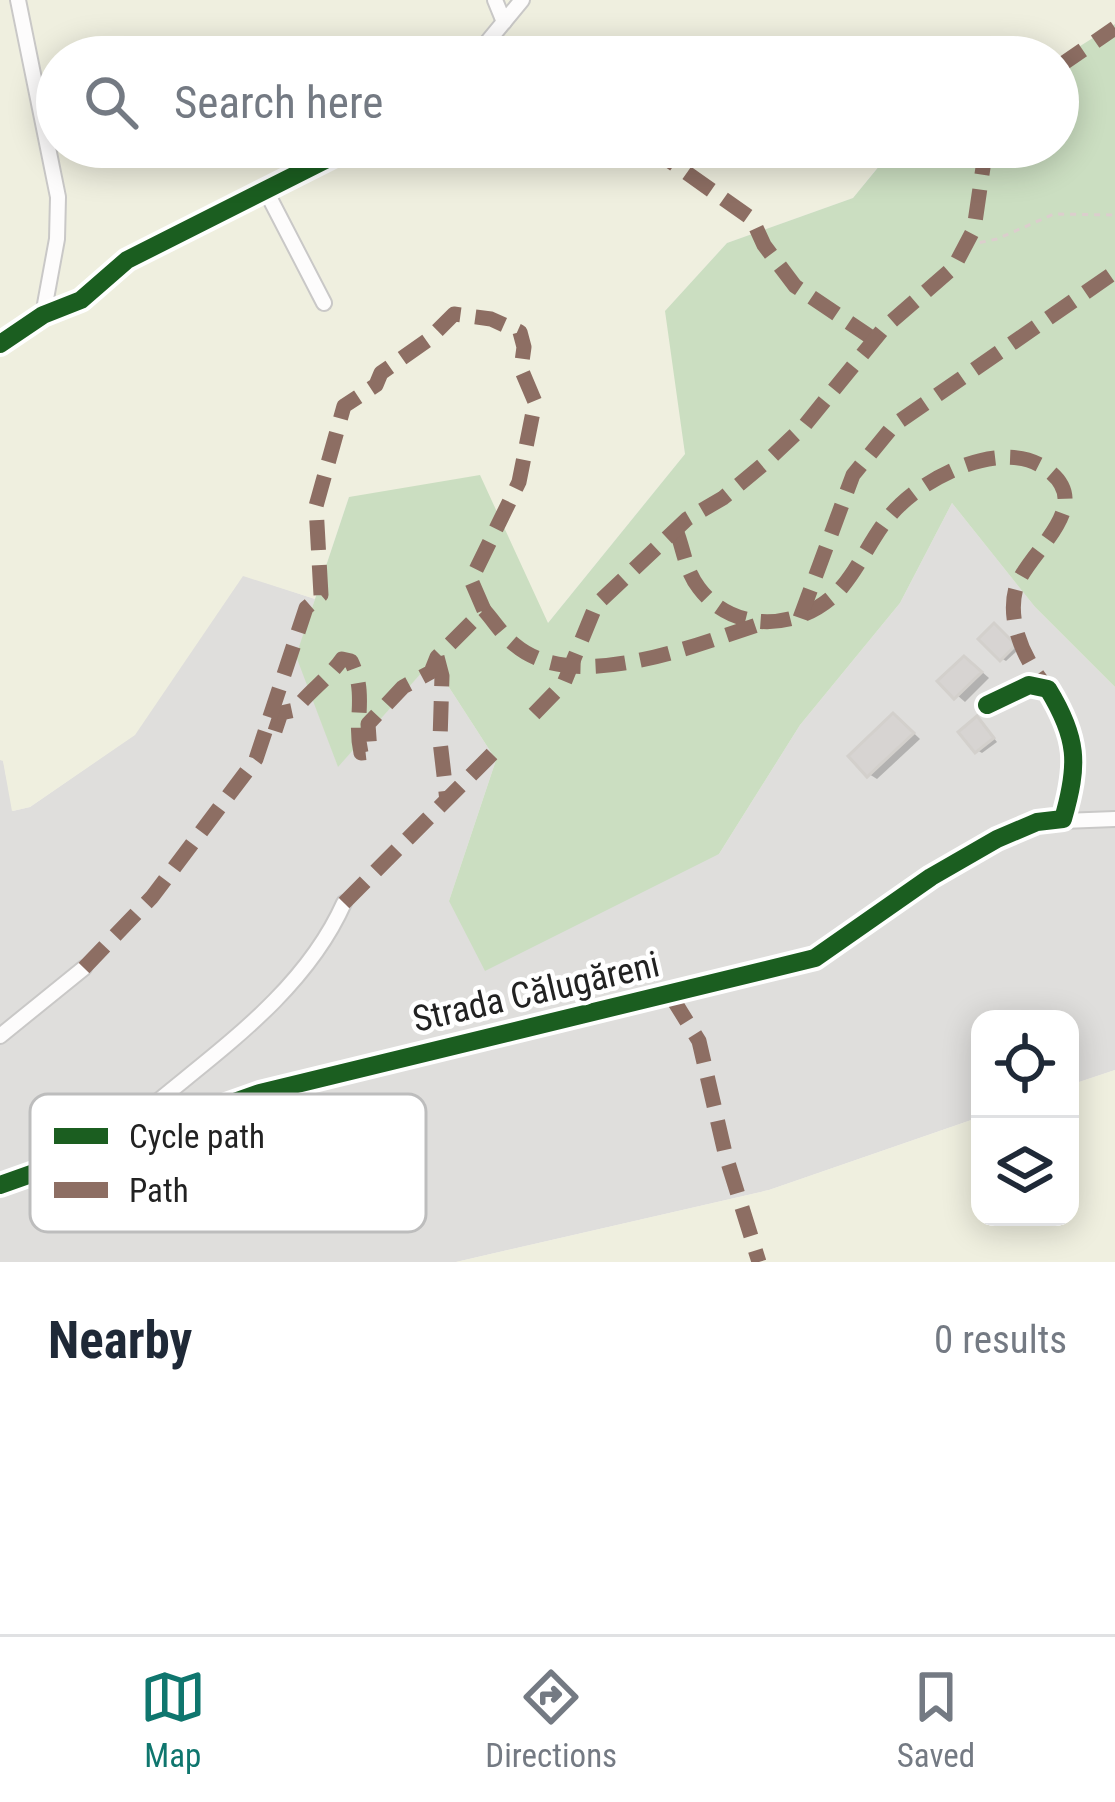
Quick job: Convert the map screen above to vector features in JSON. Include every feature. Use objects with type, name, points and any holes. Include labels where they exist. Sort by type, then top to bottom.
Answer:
[{"type":"street","points":[[19,0],[36,86]]},
{"type":"street","points":[[495,0],[504,22]]},
{"type":"street","points":[[492,36],[522,0]]},
{"type":"street","points":[[43,315],[57,239],[58,197],[52,168]]},
{"type":"street","points":[[0,344],[43,315],[81,300],[128,260],[309,168]]},
{"type":"street","points":[[266,190],[324,303]]},
{"type":"street","points":[[988,705],[1029,685],[1048,689],[1068,722],[1074,770],[1063,819]]},
{"type":"street","name":"Strada Călugăreni","points":[[257,1094],[815,958],[931,877],[997,839],[1037,822],[1115,819]]},
{"type":"street","points":[[166,1094],[277,1000],[322,946],[344,903]]},
{"type":"street","points":[[0,1036],[84,968]]},
{"type":"street","name":"Strada Călugăreni","points":[[0,1185],[30,1174]]},
{"type":"path","points":[[968,245],[998,239],[1054,214],[1115,214]]},
{"type":"shaded area","points":[[952,503],[1035,607],[1115,687],[1115,1070],[1079,1082],[1079,1010],[971,1010],[971,1120],[769,1190],[456,1262],[0,1262],[0,760],[13,811],[30,807],[134,735],[243,575],[315,599],[297,656],[338,766],[432,661],[496,760],[449,901],[719,854],[800,725],[900,603]]},
{"type":"green space","points":[[0,0],[1115,0],[1115,24],[1079,47],[1079,36],[36,36],[36,168],[877,168],[853,198],[727,243],[666,310],[685,454],[547,624],[349,497],[315,599],[243,576],[135,735],[30,807],[12,811],[0,760]]},
{"type":"green space","points":[[1115,24],[1115,687],[1035,607],[952,503],[900,603],[800,725],[719,854],[485,971],[449,901],[496,760],[432,661],[338,767],[296,656],[349,497],[480,475],[548,623],[685,454],[665,311],[727,243],[853,198],[878,168],[1079,168],[1079,47]]},
{"type":"green space","points":[[1115,1070],[1115,1262],[456,1262],[769,1190],[971,1120],[971,1226],[1079,1226],[1079,1082]]},
{"type":"building","points":[[994,623],[1016,645],[1000,661],[978,639]]},
{"type":"building","points":[[964,656],[982,672],[954,699],[937,681]]},
{"type":"building","points":[[893,713],[914,733],[867,777],[848,756]]},
{"type":"building","points":[[977,716],[994,738],[975,753],[958,732]]},
{"type":"marked path","points":[[1079,53],[1115,28]]},
{"type":"marked path","points":[[680,168],[752,219],[764,245],[795,286],[875,340]]},
{"type":"marked path","points":[[534,714],[564,683],[596,605],[687,519],[723,498],[765,463],[805,425],[884,328],[954,267],[974,229],[983,168]]},
{"type":"marked path","points":[[800,618],[853,475],[894,425],[1115,272]]},
{"type":"marked path","points":[[84,968],[152,897],[256,759],[306,608],[321,595],[316,506],[344,406],[376,385],[381,373],[428,340],[454,314],[491,319],[520,332],[521,369],[535,402],[519,482],[471,580],[484,610]]},
{"type":"marked path","points":[[676,530],[691,574],[714,604],[750,620],[790,619],[827,601],[842,587],[891,514],[931,481],[992,458],[1032,461],[1061,485],[1065,500],[1054,530],[1022,574],[1014,601],[1020,642],[1048,689]]},
{"type":"marked path","points":[[275,731],[281,713],[295,710],[342,659],[351,661],[356,674],[361,753],[370,752],[368,724],[403,687],[431,672],[437,657],[484,610],[515,645],[540,659],[569,666],[636,661],[760,624]]},
{"type":"marked path","points":[[437,657],[442,676],[440,741],[447,801]]},
{"type":"marked path","points":[[344,903],[500,746]]},
{"type":"marked path","points":[[671,996],[699,1041],[725,1153],[759,1262]]},
{"type":"cycle path","points":[[0,344],[43,315],[81,300],[127,260],[309,168]]},
{"type":"cycle path","points":[[257,1094],[815,958],[931,877],[997,839],[1037,822],[1063,819],[1073,752],[1065,722],[1048,689],[1029,685],[987,705]]},
{"type":"cycle path","points":[[0,1185],[30,1174]]}]
